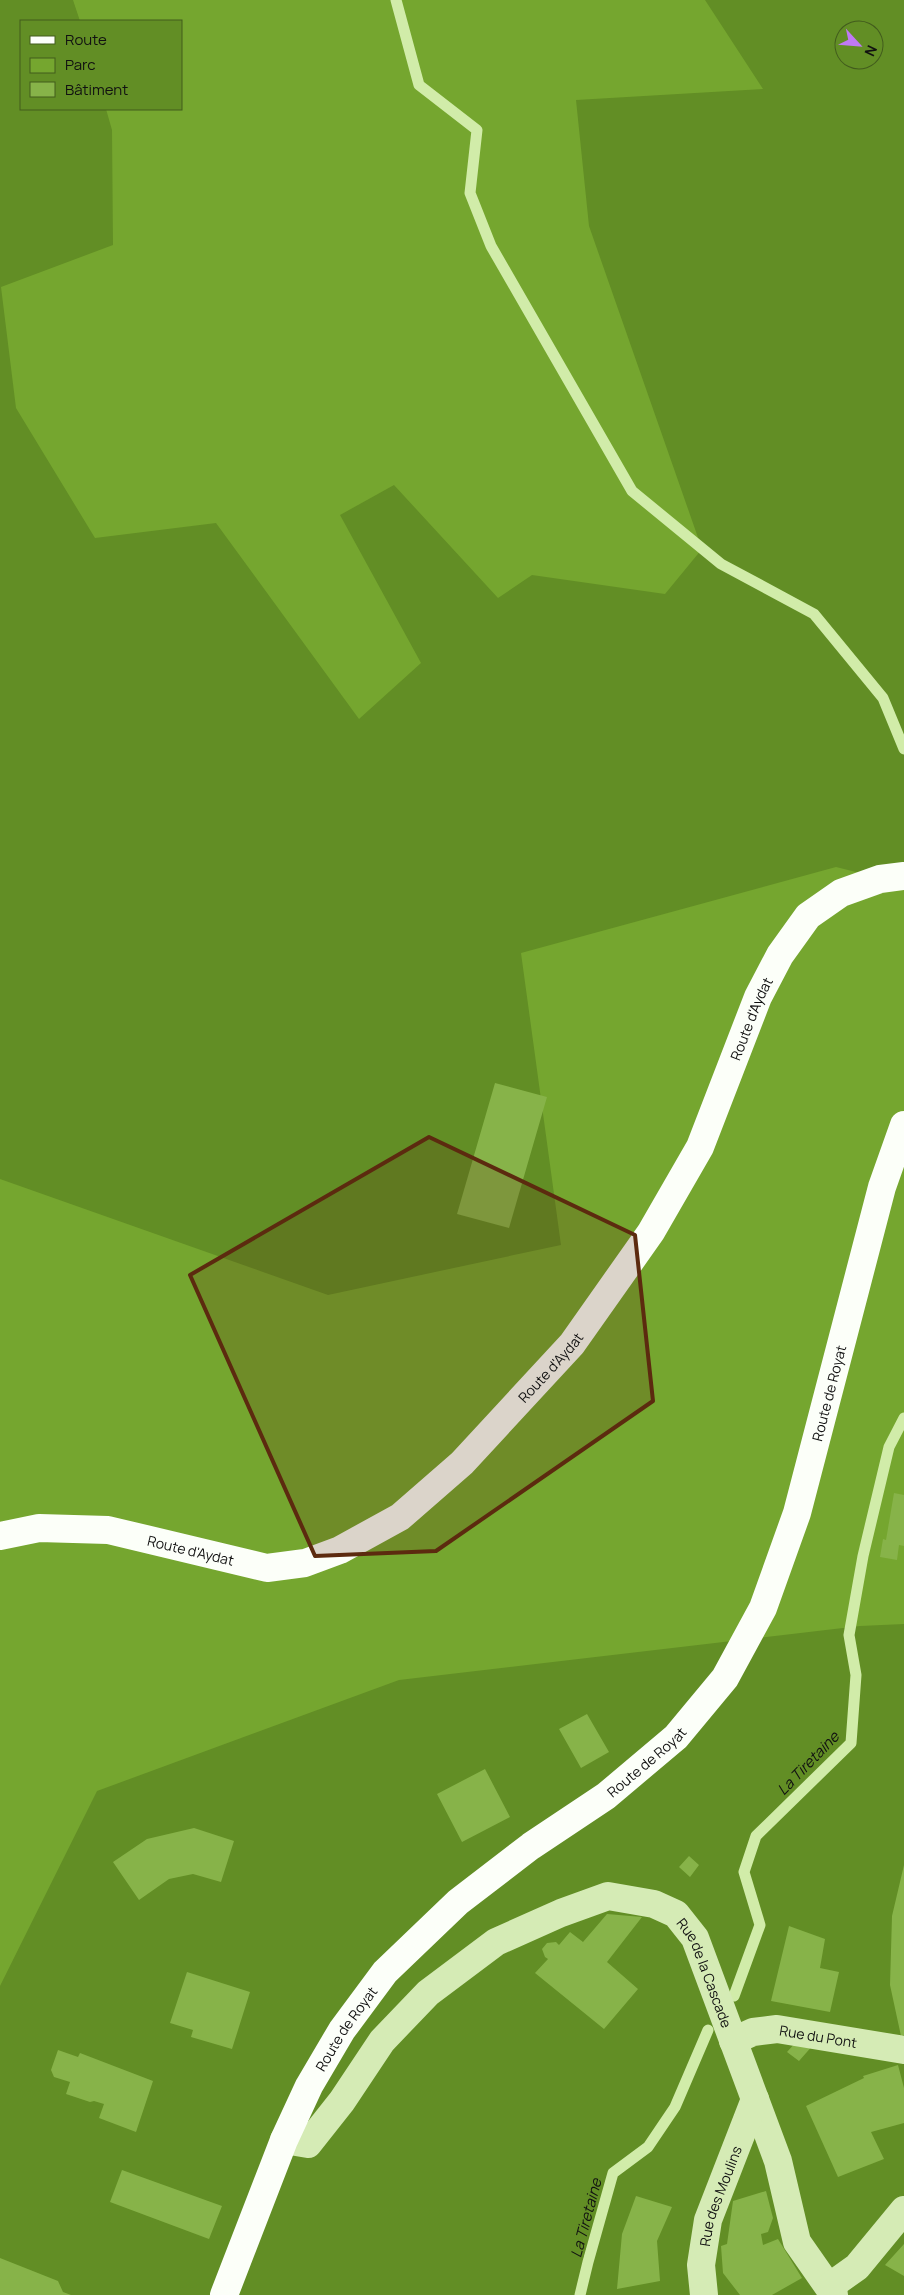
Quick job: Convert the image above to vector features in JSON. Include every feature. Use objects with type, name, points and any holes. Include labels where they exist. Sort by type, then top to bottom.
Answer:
[{"type":"main road","name":"Route d'Aydat","points":[[0,1536],[39,1528],[108,1530],[267,1568],[305,1562],[340,1550],[400,1517],[462,1463],[572,1344],[651,1232],[700,1147],[758,997],[780,955],[808,916],[841,893],[880,880],[904,876]]},
{"type":"main road","name":"Route de Royat","points":[[224,2295],[284,2140],[308,2086],[342,2030],[385,1972],[458,1902],[531,1846],[606,1796],[676,1737],[725,1678],[763,1608],[796,1513],[882,1187],[904,1125]]},
{"type":"street","name":"Rue de la Cascade","points":[[284,2140],[308,2144],[342,2101],[382,2041],[428,1993],[496,1942],[561,1913],[608,1896],[654,1904],[676,1914],[695,1938],[778,2160],[797,2242],[832,2291]]},
{"type":"street","name":"Rue du Pont","points":[[733,2040],[753,2032],[777,2029],[904,2050]]},
{"type":"street","name":"Rue des Moulins","points":[[704,2295],[701,2265],[708,2220],[755,2099]]},
{"type":"street","points":[[832,2291],[857,2267],[904,2210]]},
{"type":"highlighted area","points":[[429,1137],[635,1235],[653,1401],[436,1551],[315,1556],[190,1275]]},
{"type":"green space","points":[[73,0],[705,0],[763,89],[576,100],[589,226],[702,549],[665,594],[532,575],[498,598],[394,485],[340,515],[421,663],[359,719],[216,523],[95,538],[16,408],[1,287],[113,245],[112,130],[106,110],[182,110],[182,20],[80,20]]},
{"type":"green space","points":[[836,867],[904,884],[904,1624],[860,1626],[399,1680],[97,1791],[0,1986],[0,1179],[328,1295],[561,1245],[521,953]]},
{"type":"building","points":[[495,1083],[547,1097],[509,1228],[457,1214]]},
{"type":"building","points":[[894,1493],[904,1495],[904,1546],[899,1545],[897,1560],[880,1557],[883,1539],[886,1540]]},
{"type":"building","points":[[587,1714],[609,1752],[581,1768],[559,1729]]},
{"type":"building","points":[[485,1769],[510,1817],[462,1842],[437,1794]]},
{"type":"building","points":[[194,1828],[234,1841],[221,1882],[193,1874],[169,1879],[139,1900],[113,1862],[147,1839]]},
{"type":"building","points":[[689,1856],[699,1865],[690,1877],[679,1867]]},
{"type":"building","points":[[904,1865],[904,2035],[901,2036],[890,1985],[892,1916]]},
{"type":"building","points":[[607,1914],[642,1917],[607,1962],[638,1989],[604,2029],[535,1973],[548,1959],[545,1957],[542,1949],[547,1943],[556,1942],[559,1945],[570,1932],[583,1942]]},
{"type":"building","points":[[789,1926],[825,1939],[820,1968],[839,1972],[830,2012],[771,2001]]},
{"type":"building","points":[[187,1972],[250,1992],[232,2049],[191,2037],[193,2030],[170,2023]]},
{"type":"building","points":[[796,2042],[814,2044],[799,2061],[787,2052]]},
{"type":"building","points":[[58,2050],[78,2057],[80,2053],[153,2081],[136,2132],[99,2118],[104,2104],[94,2101],[90,2102],[66,2094],[70,2082],[54,2077],[51,2070]]},
{"type":"building","points":[[898,2065],[904,2088],[904,2123],[871,2132],[884,2159],[838,2177],[806,2106],[864,2078],[863,2076]]},
{"type":"building","points":[[122,2170],[222,2206],[209,2239],[110,2202]]},
{"type":"building","points":[[766,2191],[773,2218],[768,2232],[761,2234],[763,2245],[778,2239],[802,2278],[772,2295],[740,2295],[723,2273],[721,2246],[727,2244],[733,2201]]},
{"type":"building","points":[[636,2196],[672,2207],[657,2241],[660,2281],[617,2289],[622,2234]]},
{"type":"building","points":[[904,2244],[904,2276],[885,2265]]},
{"type":"building","points":[[0,2258],[58,2281],[63,2292],[71,2295],[0,2295]]},
{"type":"waterway","points":[[396,0],[419,85],[477,130],[470,193],[491,246],[632,491],[721,564],[814,614],[883,698],[904,749]]},
{"type":"waterway","name":"La Tiretaine","points":[[734,1996],[760,1925],[744,1872],[756,1836],[851,1743],[856,1675],[849,1635],[863,1556],[889,1447],[904,1418]]},
{"type":"waterway","name":"La Tiretaine","points":[[580,2295],[613,2173],[648,2147],[675,2107],[708,2030]]}]
